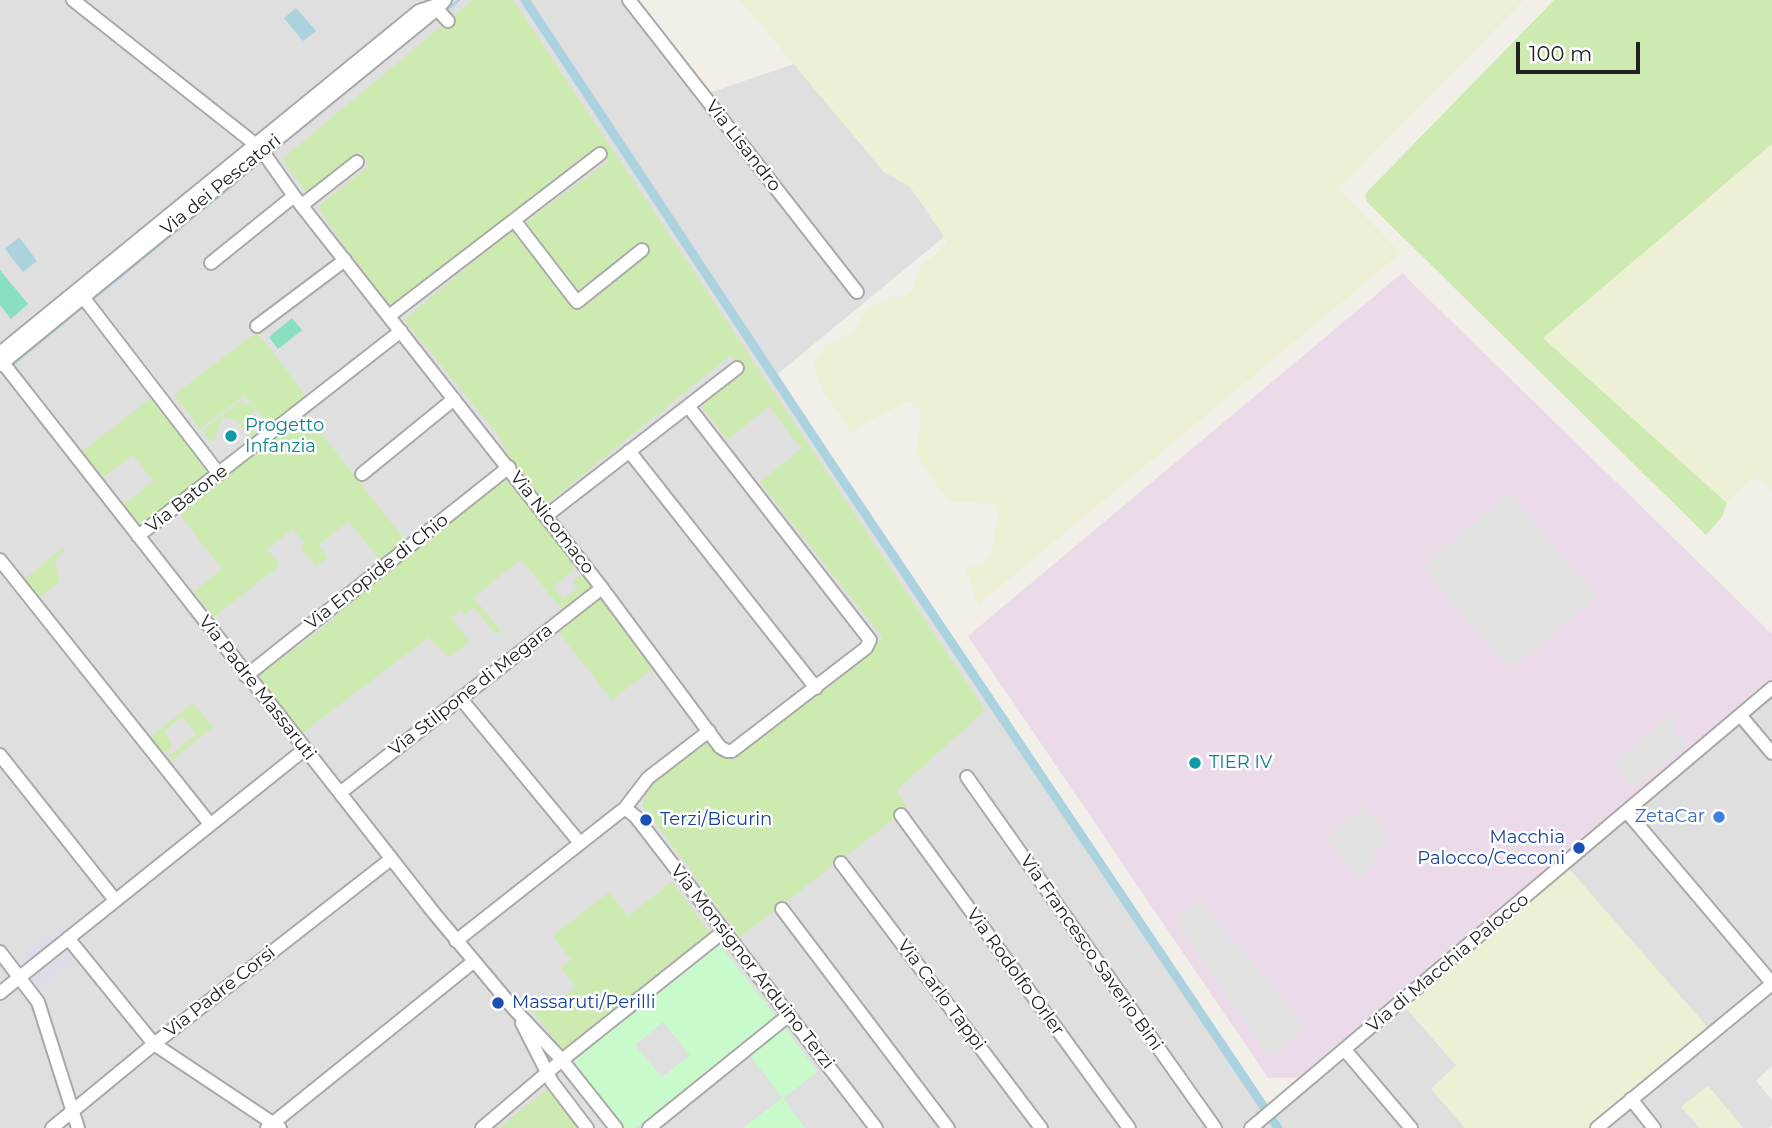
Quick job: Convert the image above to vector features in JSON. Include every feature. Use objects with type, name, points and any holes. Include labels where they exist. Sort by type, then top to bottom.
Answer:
[{"type":"street","name":"Via Nicomaco","points":[[73,0],[263,153],[509,467],[722,749],[730,751],[735,750],[816,688],[870,642],[868,635],[688,405]]},
{"type":"street","name":"Via Lisandro","points":[[629,0],[857,292]]},
{"type":"street","name":"Via dei Pescatori","points":[[4,364],[86,301],[263,153],[419,10],[442,9]]},
{"type":"street","name":"Via dei Pescatori","points":[[4,364],[263,153]]},
{"type":"street","points":[[389,316],[600,154]]},
{"type":"street","points":[[211,263],[298,200],[357,162]]},
{"type":"street","points":[[513,220],[577,302],[642,250]]},
{"type":"street","points":[[257,326],[345,260]]},
{"type":"street","points":[[86,301],[219,474]]},
{"type":"street","name":"Via Batone","points":[[138,536],[401,331]]},
{"type":"street","name":"Via Padre Massaruti","points":[[4,364],[434,914],[515,1010],[562,1060],[616,1128]]},
{"type":"street","points":[[546,516],[737,368]]},
{"type":"street","points":[[362,474],[454,399]]},
{"type":"street","points":[[629,451],[816,688]]},
{"type":"street","name":"Via Enopide di Chio","points":[[246,676],[509,467]]},
{"type":"street","points":[[0,560],[210,824]]},
{"type":"street","name":"Via Stilpone di Megara","points":[[340,793],[602,588]]},
{"type":"street","name":"Via di Macchia Palocco","points":[[1251,1128],[1772,688]]},
{"type":"street","points":[[461,699],[580,843]]},
{"type":"street","points":[[1741,715],[1772,753]]},
{"type":"street","points":[[456,941],[625,808],[651,776],[709,731]]},
{"type":"street","points":[[0,993],[305,749]]},
{"type":"street","points":[[0,755],[115,900]]},
{"type":"street","name":"Via Francesco Saverio Bini","points":[[967,777],[1215,1128]]},
{"type":"street","name":"Via Monsignor Arduino Terzi","points":[[625,808],[635,815],[876,1128]]},
{"type":"street","points":[[1597,1128],[1772,984],[1627,812]]},
{"type":"street","name":"Via Rodolfo Orler","points":[[901,815],[1129,1128]]},
{"type":"street","name":"Via Padre Corsi","points":[[52,1128],[154,1044],[391,859]]},
{"type":"street","name":"Via Carlo Tappi","points":[[841,863],[1041,1128]]},
{"type":"street","points":[[782,909],[948,1128]]},
{"type":"street","points":[[482,1128],[562,1060],[724,931]]},
{"type":"street","points":[[68,937],[154,1044],[273,1126],[473,962]]},
{"type":"street","points":[[0,952],[34,994],[42,1010],[78,1128]]},
{"type":"street","name":"Via Padre Massaruti","points":[[515,1010],[547,1073],[587,1128]]},
{"type":"street","points":[[649,1128],[789,1015]]},
{"type":"street","points":[[1345,1050],[1411,1128]]},
{"type":"street","points":[[1631,1099],[1654,1128]]},
{"type":"shaded area","points":[[0,0],[629,0],[703,95],[794,64],[884,172],[910,186],[945,236],[774,377],[1278,1128],[0,1128]]},
{"type":"shaded area","points":[[1402,273],[1772,634],[1772,679],[1298,1078],[1268,1078],[968,636]]},
{"type":"shaded area","points":[[1510,493],[1597,597],[1509,670],[1422,566]]},
{"type":"shaded area","points":[[1772,694],[1772,976],[1632,813]]},
{"type":"shaded area","points":[[1673,713],[1679,720],[1671,726],[1686,745],[1634,788],[1613,763]]},
{"type":"shaded area","points":[[1363,807],[1390,839],[1374,853],[1375,865],[1358,879],[1325,839]]},
{"type":"shaded area","points":[[1626,820],[1764,983],[1709,1029],[1569,869]]},
{"type":"shaded area","points":[[1199,899],[1306,1027],[1269,1057],[1175,920]]},
{"type":"shaded area","points":[[59,926],[82,955],[34,994],[10,965]]},
{"type":"shaded area","points":[[1770,990],[1772,1066],[1756,1081],[1772,1100],[1772,1125],[1768,1128],[1743,1128],[1708,1086],[1682,1107],[1700,1128],[1604,1128]]},
{"type":"shaded area","points":[[1406,1008],[1456,1065],[1465,1128],[1282,1128],[1273,1116]]},
{"type":"green space","points":[[473,0],[513,0],[985,710],[897,790],[907,809],[740,937],[642,805],[648,787],[705,738],[711,737],[731,760],[882,640],[760,482],[801,449],[769,406],[728,440],[700,405],[740,369],[731,355],[540,509],[496,432],[404,320],[512,229],[577,310],[648,250],[642,242],[578,290],[525,222],[608,162],[599,147],[389,307],[317,207],[369,166],[360,152],[306,192],[282,159]]},
{"type":"green space","points":[[740,0],[1524,0],[1338,189],[1401,253],[978,605],[967,569],[973,565],[983,565],[990,555],[998,516],[997,508],[985,501],[948,501],[916,452],[920,408],[907,401],[851,431],[824,393],[815,372],[815,362],[825,346],[854,332],[865,312],[873,305],[906,296],[911,292],[921,265],[944,247],[947,241],[910,187],[884,172]]},
{"type":"green space","points":[[1554,0],[1772,0],[1772,144],[1543,338],[1727,503],[1722,517],[1706,535],[1367,202],[1365,194]]},
{"type":"green space","points":[[1772,144],[1772,491],[1755,475],[1727,503],[1543,338]]},
{"type":"green space","points":[[0,270],[28,304],[11,319],[0,305]]},
{"type":"green space","points":[[292,318],[302,330],[278,349],[269,337]]},
{"type":"green space","points":[[257,332],[308,398],[271,427],[245,395],[200,429],[174,395]]},
{"type":"green space","points":[[153,396],[212,472],[140,527],[123,505],[153,481],[133,455],[101,479],[80,453]]},
{"type":"green space","points":[[241,400],[245,405],[250,402],[256,411],[246,419],[259,436],[250,444],[245,438],[248,435],[238,422],[223,417],[214,441],[208,439],[204,429]]},
{"type":"green space","points":[[306,414],[405,540],[380,560],[349,521],[318,545],[328,558],[316,567],[300,547],[305,543],[293,529],[267,549],[280,565],[214,617],[194,592],[222,569],[179,514]]},
{"type":"green space","points":[[508,475],[575,563],[571,566],[574,570],[553,587],[563,599],[578,588],[572,581],[583,573],[595,586],[563,611],[521,559],[474,597],[500,630],[495,634],[474,607],[464,615],[460,611],[451,618],[470,641],[448,658],[429,637],[301,734],[252,675],[291,645],[296,649],[339,614],[337,608]]},
{"type":"green space","points":[[64,547],[55,563],[60,582],[40,597],[24,579]]},
{"type":"green space","points":[[600,595],[656,666],[612,700],[556,629]]},
{"type":"green space","points":[[193,703],[213,727],[170,762],[167,758],[196,734],[182,717],[165,731],[172,746],[163,754],[150,737]]},
{"type":"green space","points":[[1569,869],[1709,1029],[1590,1128],[1465,1128],[1431,1089],[1456,1065],[1406,1008]]},
{"type":"green space","points":[[672,882],[713,936],[564,1052],[526,1003],[531,999],[562,998],[576,987],[561,968],[571,960],[553,936],[609,892],[628,916]]},
{"type":"green space","points":[[720,945],[777,1018],[636,1128],[625,1128],[572,1061]],"holes":[[[663,1022],[690,1055],[662,1077],[635,1045]]]},
{"type":"green space","points":[[784,1027],[818,1072],[783,1098],[805,1128],[743,1128],[782,1098],[749,1054]]},
{"type":"green space","points":[[1708,1086],[1743,1128],[1700,1128],[1681,1107]]},
{"type":"green space","points":[[547,1089],[578,1128],[499,1128]]},
{"type":"water","points":[[296,8],[316,31],[303,41],[284,18]]},
{"type":"water","points":[[19,237],[37,261],[23,272],[5,249]]},
{"type":"waterway","points":[[444,12],[459,0]]},
{"type":"waterway","points":[[525,0],[833,466],[1278,1128]]},
{"type":"waterway","points":[[271,153],[439,16]]},
{"type":"waterway","points":[[92,300],[263,160]]},
{"type":"waterway","points":[[11,366],[84,306]]},
{"type":"place","name":"Progetto Infanzia","points":[[231,436]]},
{"type":"place","name":"TIER IV","points":[[1195,763]]},
{"type":"place","name":"ZetaCar","points":[[1719,817]]},
{"type":"place","name":"Terzi/Bicurin","points":[[646,820]]},
{"type":"place","name":"Macchia Palocco/Cecconi","points":[[1579,848]]},
{"type":"place","name":"Massaruti/Perilli","points":[[498,1003]]}]
